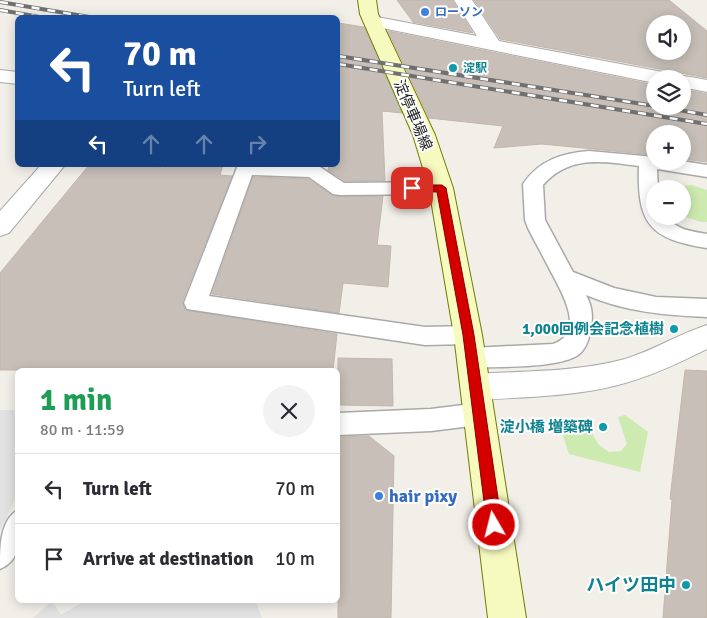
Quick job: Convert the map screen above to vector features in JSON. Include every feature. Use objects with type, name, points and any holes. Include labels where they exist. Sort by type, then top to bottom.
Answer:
[{"type":"main road","name":"淀停車場線","points":[[369,11],[424,135],[442,188],[474,373],[507,618]]},
{"type":"street","points":[[463,0],[492,45]]},
{"type":"street","points":[[369,11],[492,45],[646,75]]},
{"type":"street","points":[[0,76],[15,78]]},
{"type":"street","points":[[691,83],[707,86]]},
{"type":"street","points":[[0,227],[52,167]]},
{"type":"street","points":[[474,373],[574,380],[614,374],[640,366],[707,336]]},
{"type":"lane","points":[[340,424],[431,420],[474,373],[553,354],[570,348],[577,339],[582,318],[579,303],[538,228],[535,220],[533,184],[541,174],[560,161],[580,157],[595,155],[646,163]]},
{"type":"lane","points":[[442,188],[340,189],[313,171],[246,169],[195,303],[425,336],[474,373]]},
{"type":"lane","points":[[691,169],[707,171]]},
{"type":"lane","points":[[662,225],[667,231],[679,236],[707,241]]},
{"type":"lane","points":[[566,278],[610,296],[656,306],[707,308]]},
{"type":"lane","points":[[0,554],[15,529]]},
{"type":"green space","points":[[691,185],[707,190],[707,222],[691,219]]},
{"type":"green space","points":[[625,415],[648,432],[640,472],[569,454],[561,431],[587,424],[598,444],[609,452],[621,451],[627,444],[618,417]]},
{"type":"shaded area","points":[[0,410],[15,410],[15,499],[0,531]]},
{"type":"shaded area","points":[[50,603],[53,603],[61,615],[81,603],[256,603],[262,618],[33,618]]},
{"type":"building","points":[[397,0],[452,0],[473,33],[413,22]]},
{"type":"building","points":[[474,0],[669,0],[687,15],[646,15],[646,60],[691,60],[691,18],[707,31],[707,78],[691,75],[691,70],[665,70],[500,39]]},
{"type":"building","points":[[340,23],[364,27],[402,113],[382,111],[385,181],[345,181],[328,170],[329,167],[340,167]]},
{"type":"building","name":"淀駅","points":[[388,31],[646,83],[646,115],[691,115],[691,91],[707,94],[707,162],[691,160],[691,125],[646,125],[646,154],[542,144],[494,148],[503,126],[429,118]]},
{"type":"building","points":[[87,167],[222,167],[220,175],[232,176],[182,302],[185,310],[337,334],[333,368],[15,368],[15,370],[0,370],[0,273]]},
{"type":"building","points":[[253,177],[308,179],[333,196],[383,196],[377,245],[391,246],[388,287],[343,283],[339,313],[212,294]]},
{"type":"building","points":[[338,358],[392,359],[393,406],[340,405],[340,368],[338,368]]},
{"type":"building","points":[[685,370],[707,371],[707,618],[663,618],[672,500],[670,499]]},
{"type":"building","points":[[369,436],[394,456],[391,618],[338,618],[338,603],[340,603],[340,437]]},
{"type":"railway","points":[[0,2],[77,15]]},
{"type":"railway","points":[[0,10],[28,15]]},
{"type":"railway","points":[[340,56],[646,105]]},
{"type":"railway","points":[[340,64],[707,124]]},
{"type":"railway","points":[[691,112],[707,115]]},
{"type":"place","name":"ローソン","points":[[425,12]]},
{"type":"place","name":"淀駅","points":[[453,68]]},
{"type":"place","name":"1,000回例会記念植樹","points":[[674,329]]},
{"type":"place","name":"淀小橋 増築碑","points":[[603,427]]},
{"type":"place","name":"hair pixy","points":[[379,496]]},
{"type":"place","name":"ハイツ田中","points":[[686,585]]},
{"type":"route","points":[[412,188],[442,188],[472,358],[494,525]]}]
